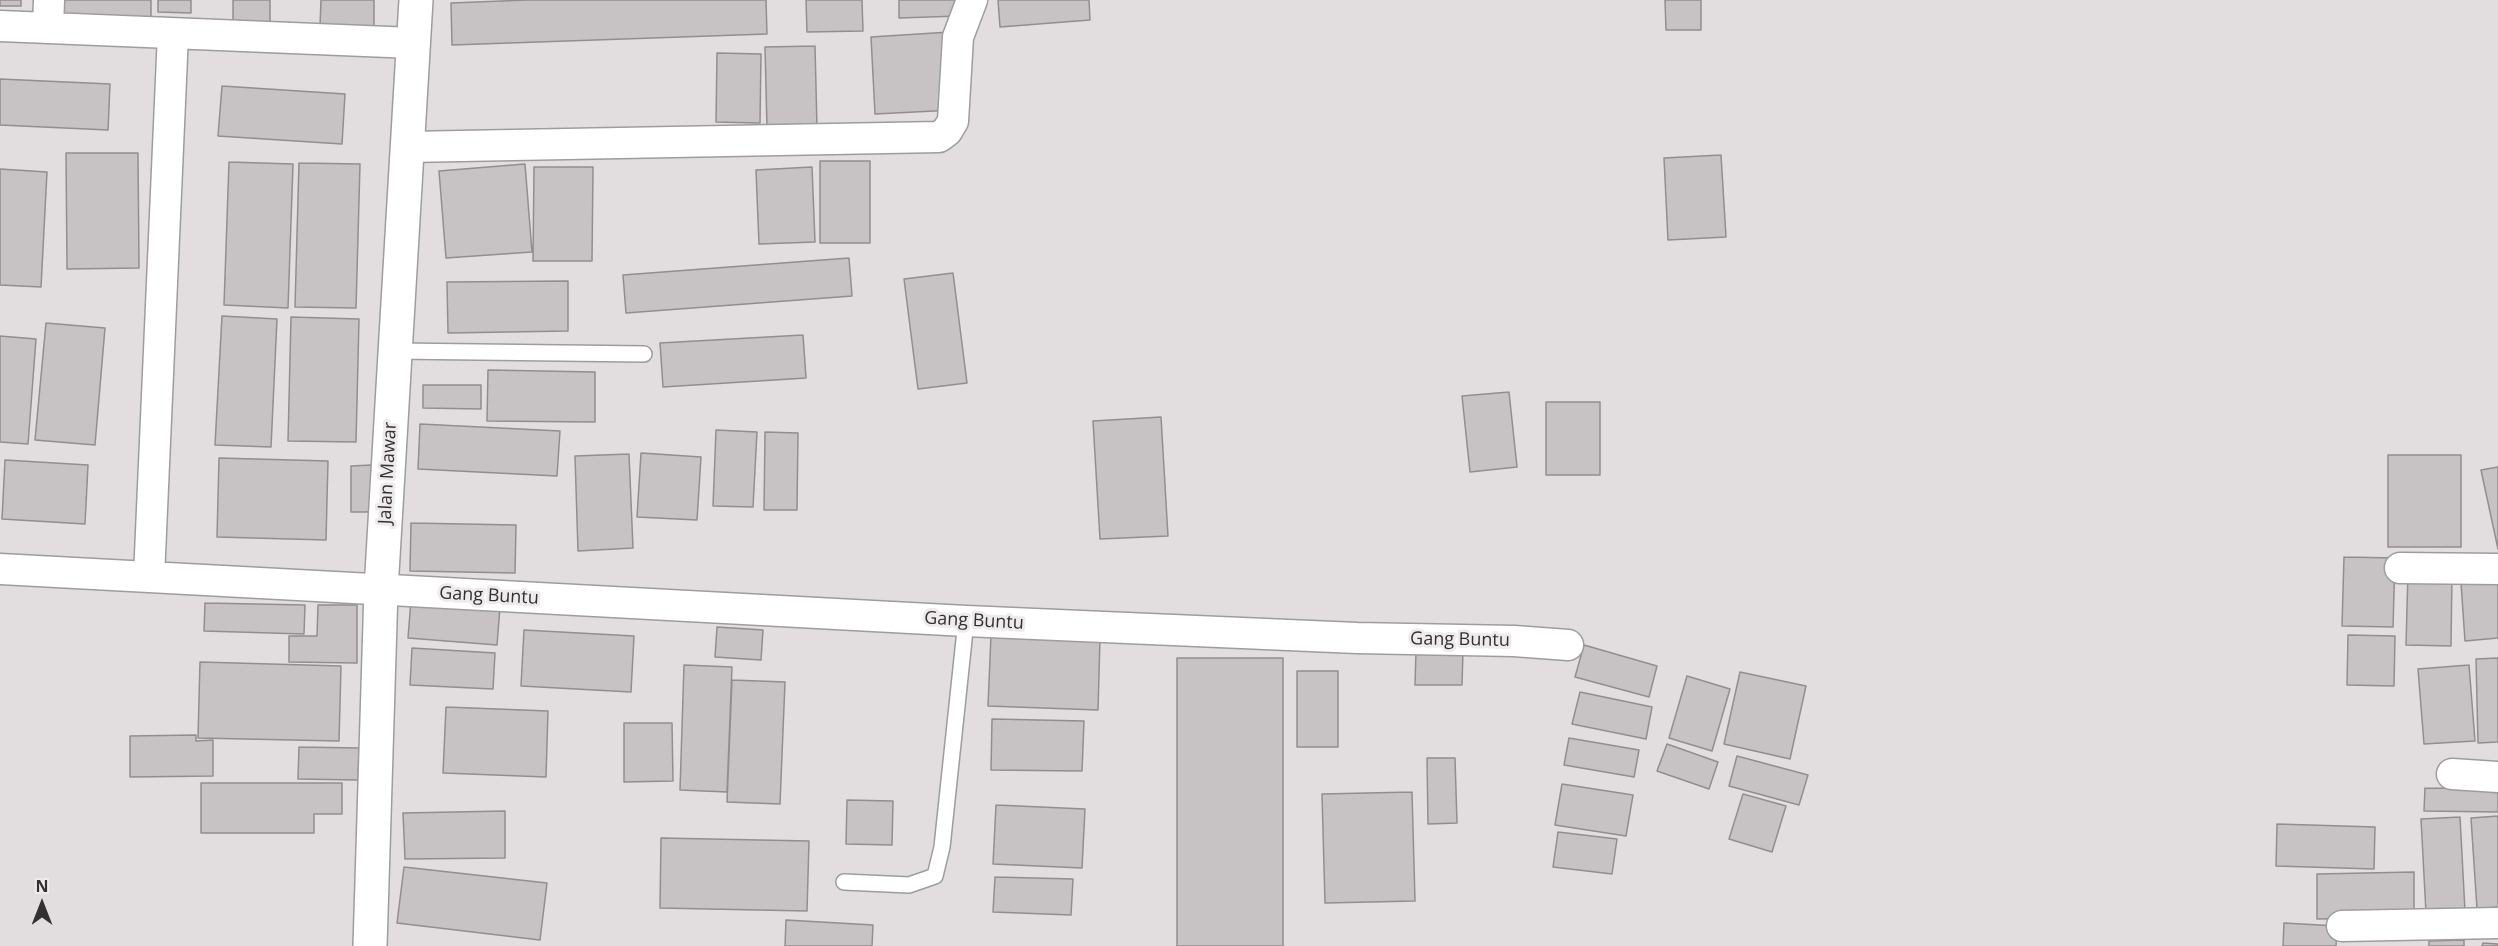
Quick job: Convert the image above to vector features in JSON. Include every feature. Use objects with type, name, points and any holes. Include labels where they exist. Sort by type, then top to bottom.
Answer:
[{"type":"street","name":"Jalan Mawar","points":[[370,946],[381,591],[416,0]]},
{"type":"street","points":[[407,147],[939,137],[953,121],[958,37],[972,0]]},
{"type":"street","points":[[0,26],[49,14],[173,33],[413,43]]},
{"type":"street","points":[[149,577],[173,33]]},
{"type":"street","points":[[2400,568],[2498,569]]},
{"type":"street","name":"Gang Buntu","points":[[0,569],[966,621],[1357,638],[1514,640],[1568,645]]},
{"type":"street","points":[[2452,774],[2498,777]]},
{"type":"street","points":[[2342,926],[2424,934],[2498,923]]},
{"type":"lane","points":[[395,351],[644,354]]},
{"type":"lane","points":[[844,882],[909,885],[935,876],[942,847],[966,621]]},
{"type":"building","points":[[0,0],[21,0],[21,6],[0,6]]},
{"type":"building","points":[[64,0],[151,0],[151,25],[64,25]]},
{"type":"building","points":[[158,0],[191,0],[191,13],[158,12]]},
{"type":"building","points":[[233,0],[270,0],[270,24],[233,24]]},
{"type":"building","points":[[321,0],[374,0],[374,27],[320,26]]},
{"type":"building","points":[[527,0],[766,0],[767,34],[452,45],[451,3]]},
{"type":"building","points":[[806,0],[862,0],[863,31],[807,32]]},
{"type":"building","points":[[899,0],[958,0],[959,16],[899,18]]},
{"type":"building","points":[[998,0],[1089,0],[1090,20],[1000,27]]},
{"type":"building","points":[[1665,0],[1701,0],[1701,30],[1666,30]]},
{"type":"building","points":[[950,32],[954,110],[875,114],[871,37]]},
{"type":"building","points":[[815,46],[817,128],[767,129],[765,47]]},
{"type":"building","points":[[717,53],[761,54],[760,123],[716,122]]},
{"type":"building","points":[[0,79],[110,84],[108,130],[0,125]]},
{"type":"building","points":[[222,86],[345,94],[342,144],[218,136]]},
{"type":"building","points":[[66,153],[138,153],[139,268],[67,269]]},
{"type":"building","points":[[1721,155],[1726,237],[1668,240],[1664,158]]},
{"type":"building","points":[[820,161],[870,161],[870,243],[820,243]]},
{"type":"building","points":[[229,162],[293,164],[288,308],[224,305]]},
{"type":"building","points":[[299,163],[360,164],[356,308],[295,307]]},
{"type":"building","points":[[525,164],[532,252],[446,258],[439,171]]},
{"type":"building","points":[[534,167],[593,167],[592,261],[533,261]]},
{"type":"building","points":[[812,167],[815,242],[759,244],[756,170]]},
{"type":"building","points":[[0,169],[47,172],[41,287],[0,285]]},
{"type":"building","points":[[849,258],[852,296],[626,313],[623,275]]},
{"type":"building","points":[[953,273],[967,383],[918,389],[904,279]]},
{"type":"building","points":[[568,281],[568,331],[448,333],[447,282]]},
{"type":"building","points":[[222,316],[277,319],[271,447],[215,445]]},
{"type":"building","points":[[291,317],[359,319],[356,442],[288,441]]},
{"type":"building","points":[[46,323],[105,328],[95,445],[35,440]]},
{"type":"building","points":[[803,335],[806,378],[663,387],[660,343]]},
{"type":"building","points":[[0,336],[36,339],[28,444],[0,442]]},
{"type":"building","points":[[488,370],[595,372],[595,422],[487,421]]},
{"type":"building","points":[[423,385],[481,385],[481,409],[423,408]]},
{"type":"building","points":[[1509,392],[1517,467],[1470,472],[1462,396]]},
{"type":"building","points":[[1546,402],[1600,402],[1600,475],[1546,475]]},
{"type":"building","points":[[1161,417],[1168,536],[1100,539],[1093,421]]},
{"type":"building","points":[[420,424],[560,431],[557,476],[418,469]]},
{"type":"building","points":[[716,430],[757,432],[753,507],[713,506]]},
{"type":"building","points":[[765,432],[798,433],[797,510],[764,510]]},
{"type":"building","points":[[641,453],[701,457],[697,520],[637,517]]},
{"type":"building","points":[[629,454],[633,548],[578,551],[575,456]]},
{"type":"building","points":[[2388,455],[2461,455],[2461,547],[2388,547]]},
{"type":"building","points":[[219,458],[328,461],[326,540],[217,537]]},
{"type":"building","points":[[5,460],[88,465],[85,524],[2,519]]},
{"type":"building","points":[[372,465],[373,512],[351,512],[351,466]]},
{"type":"building","points":[[2498,467],[2498,549],[2481,470]]},
{"type":"building","points":[[411,523],[516,525],[515,573],[410,571]]},
{"type":"building","points":[[2344,557],[2395,558],[2393,627],[2342,626]]},
{"type":"building","points":[[2408,572],[2452,574],[2451,646],[2406,645]]},
{"type":"building","points":[[2498,581],[2498,638],[2465,641],[2461,583]]},
{"type":"building","points":[[411,600],[500,607],[497,645],[408,638]]},
{"type":"building","points":[[205,603],[305,605],[304,634],[204,631]]},
{"type":"building","points":[[318,605],[357,605],[357,663],[289,662],[289,636],[317,636]]},
{"type":"building","points":[[717,627],[763,630],[761,660],[715,657]]},
{"type":"building","points":[[524,630],[634,636],[631,692],[521,686]]},
{"type":"building","points":[[991,635],[1100,638],[1098,710],[988,706]]},
{"type":"building","points":[[2348,635],[2395,636],[2394,686],[2347,685]]},
{"type":"building","points":[[1584,645],[1657,666],[1649,697],[1575,677]]},
{"type":"building","points":[[412,648],[495,653],[493,689],[410,685]]},
{"type":"building","points":[[1416,651],[1463,651],[1462,685],[1415,685]]},
{"type":"building","points":[[1177,658],[1283,658],[1283,946],[1177,946]]},
{"type":"building","points":[[2498,658],[2498,742],[2478,743],[2476,659]]},
{"type":"building","points":[[200,662],[341,666],[339,741],[198,738]]},
{"type":"building","points":[[684,665],[732,667],[727,792],[680,790]]},
{"type":"building","points":[[2469,665],[2475,741],[2424,744],[2418,669]]},
{"type":"building","points":[[1297,671],[1338,671],[1338,747],[1297,747]]},
{"type":"building","points":[[1740,672],[1806,686],[1790,759],[1724,744]]},
{"type":"building","points":[[1687,676],[1730,689],[1712,751],[1669,738]]},
{"type":"building","points":[[732,680],[785,682],[780,804],[727,802]]},
{"type":"building","points":[[1580,692],[1652,707],[1646,739],[1572,724]]},
{"type":"building","points":[[446,707],[548,711],[546,777],[443,773]]},
{"type":"building","points":[[992,719],[1084,721],[1082,771],[991,770]]},
{"type":"building","points":[[624,723],[672,723],[673,781],[624,782]]},
{"type":"building","points":[[196,735],[196,741],[213,740],[213,776],[130,777],[130,736]]},
{"type":"building","points":[[1569,738],[1639,750],[1634,777],[1564,765]]},
{"type":"building","points":[[1667,744],[1718,762],[1709,789],[1657,771]]},
{"type":"building","points":[[299,747],[359,748],[358,780],[298,779]]},
{"type":"building","points":[[1737,756],[1808,775],[1799,805],[1729,786]]},
{"type":"building","points":[[1427,758],[1455,758],[1457,823],[1428,824]]},
{"type":"building","points":[[201,783],[342,783],[342,814],[314,814],[314,833],[201,833]]},
{"type":"building","points":[[1562,784],[1633,795],[1626,836],[1555,825]]},
{"type":"building","points":[[2425,788],[2498,789],[2498,812],[2424,811]]},
{"type":"building","points":[[1412,792],[1415,901],[1325,903],[1322,794]]},
{"type":"building","points":[[1743,794],[1786,806],[1772,852],[1729,839]]},
{"type":"building","points":[[847,800],[893,801],[892,845],[846,844]]},
{"type":"building","points":[[996,805],[1085,809],[1082,868],[993,864]]},
{"type":"building","points":[[505,811],[505,858],[405,859],[403,813]]},
{"type":"building","points":[[2498,816],[2498,907],[2477,909],[2471,818]]},
{"type":"building","points":[[2460,817],[2465,911],[2426,913],[2421,819]]},
{"type":"building","points":[[2277,824],[2375,827],[2374,869],[2276,866]]},
{"type":"building","points":[[1558,832],[1617,839],[1612,874],[1553,867]]},
{"type":"building","points":[[661,838],[809,841],[807,911],[660,908]]},
{"type":"building","points":[[404,867],[547,883],[540,940],[397,923]]},
{"type":"building","points":[[2414,872],[2414,917],[2317,919],[2317,874]]},
{"type":"building","points":[[995,877],[1073,879],[1071,915],[993,912]]},
{"type":"building","points":[[786,920],[873,925],[872,946],[785,946]]},
{"type":"building","points":[[2284,923],[2337,926],[2336,946],[2283,946]]},
{"type":"building","points":[[2464,940],[2464,946],[2429,946],[2429,941]]},
{"type":"building","points":[[2483,943],[2498,944],[2498,946],[2482,946]]}]
